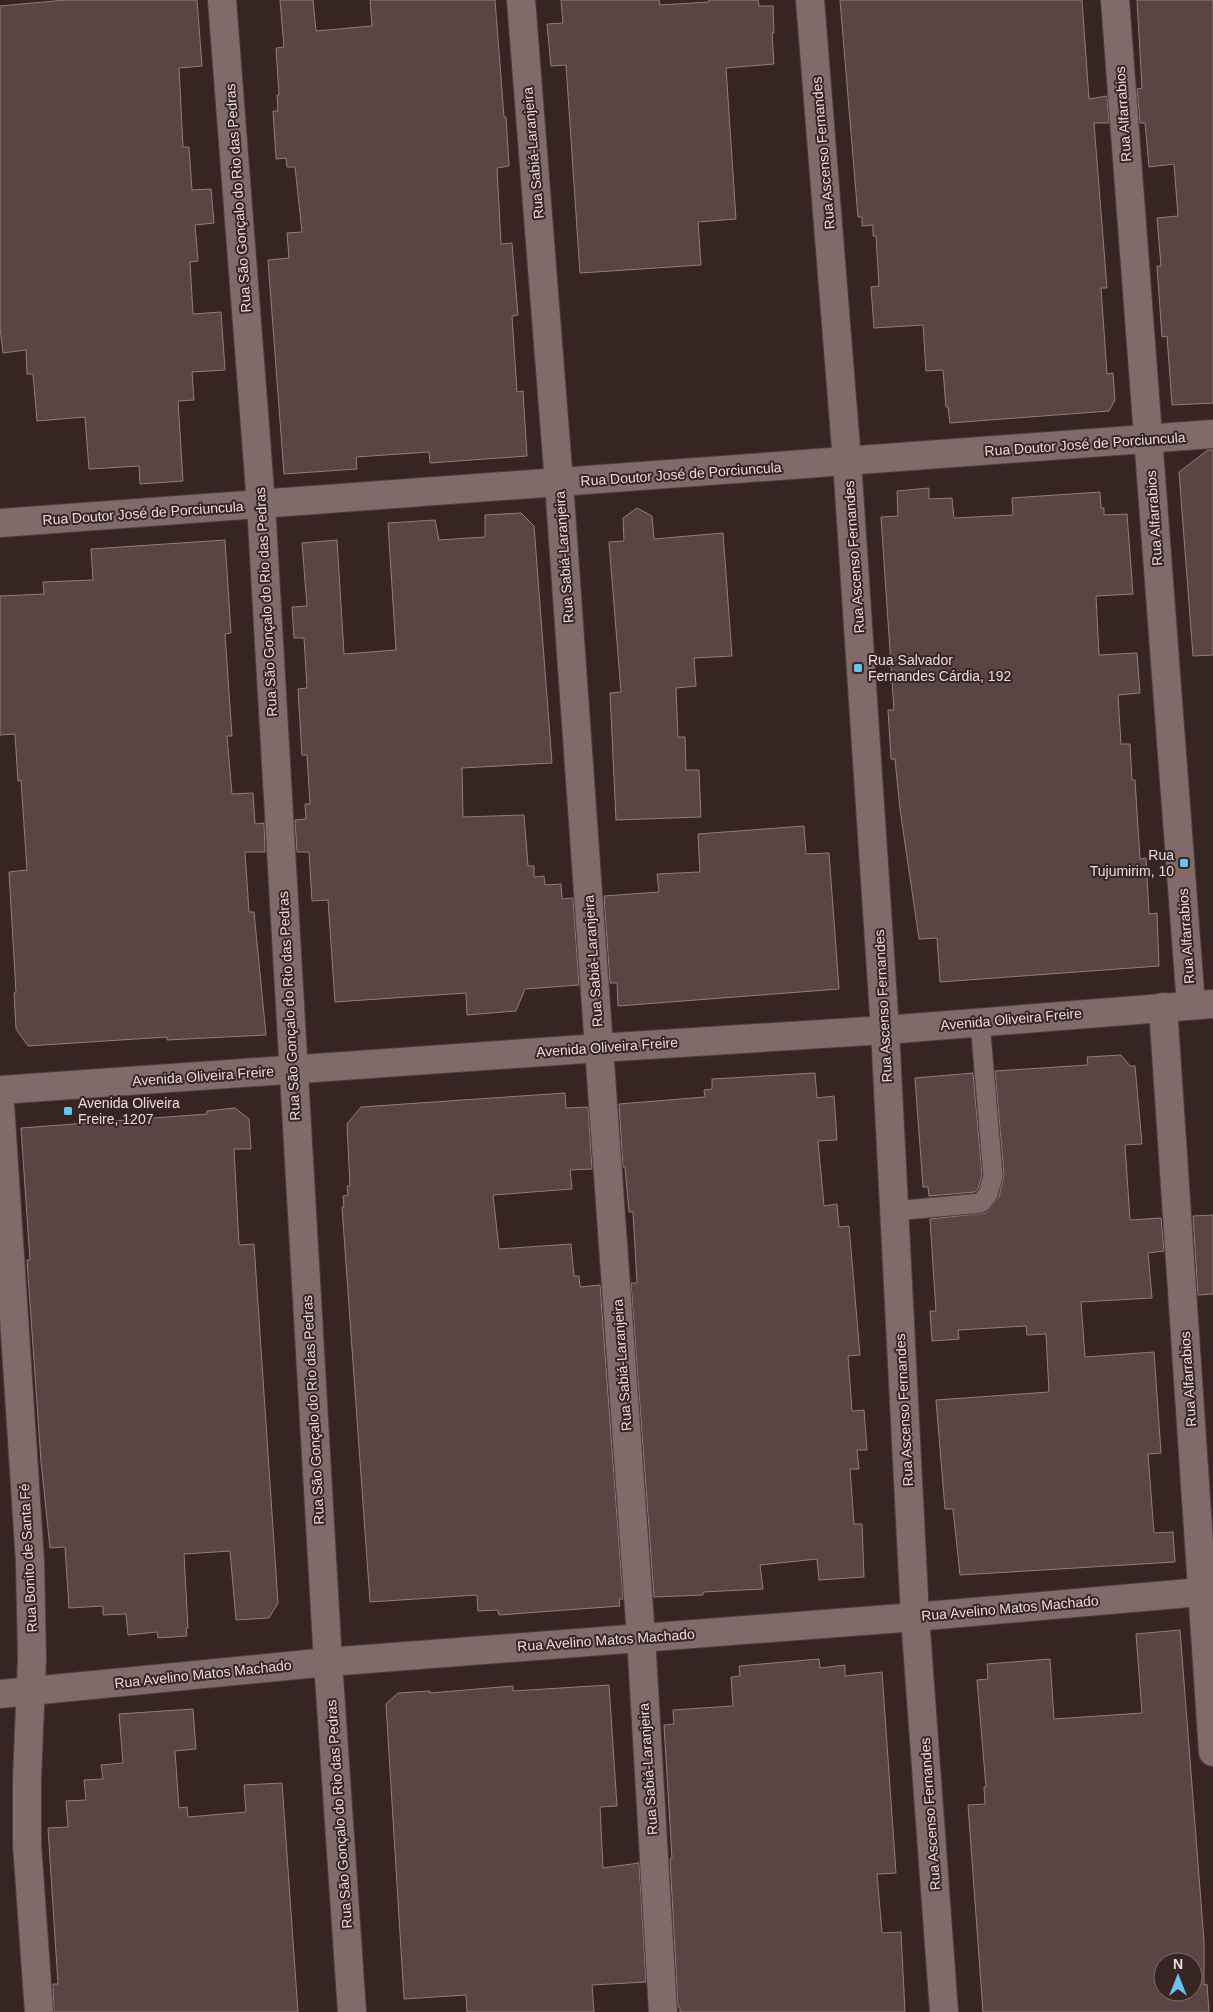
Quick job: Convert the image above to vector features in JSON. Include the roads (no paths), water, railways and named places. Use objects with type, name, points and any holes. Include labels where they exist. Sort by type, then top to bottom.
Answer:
[{"type":"street","name":"Rua São Gonçalo do Rio das Pedras","points":[[222,0],[261,504],[292,1070],[328,1662],[352,2012]]},
{"type":"street","name":"Rua Sabiá-Laranjeira","points":[[521,0],[559,483],[641,1637],[663,2012]]},
{"type":"street","name":"Rua Ascenso Fernandes","points":[[810,0],[848,461],[885,1030],[915,1617],[944,2012]]},
{"type":"street","name":"Rua Alfarrabios","points":[[1115,0],[1148,439],[1202,1005]]},
{"type":"street","name":"Rua Doutor José de Porciuncula","points":[[0,523],[1213,434]]},
{"type":"street","name":"Avenida Oliveira Freire","points":[[0,1090],[885,1030],[1202,1005]]},
{"type":"street","name":"Rua Alfarrabios","points":[[1164,1007],[1207,1591],[1213,1752]]},
{"type":"street","name":"Rua Bonito de Santa Fé","points":[[0,1104],[30,1562],[32,1659],[27,1778],[27,1844],[39,2012]]},
{"type":"street","name":"Rua Avelino Matos Machado","points":[[0,1694],[328,1662],[915,1617],[1207,1591]]},
{"type":"lane","points":[[894,1211],[981,1203],[988,1194],[993,1176],[980,1022]]},
{"type":"place","name":"Rua Salvador Fernandes Cárdia, 192","points":[[858,668]]},
{"type":"place","name":"Rua Tujumirim, 10","points":[[1184,863]]},
{"type":"place","name":"Avenida Oliveira Freire, 1207","points":[[68,1111]]}]
